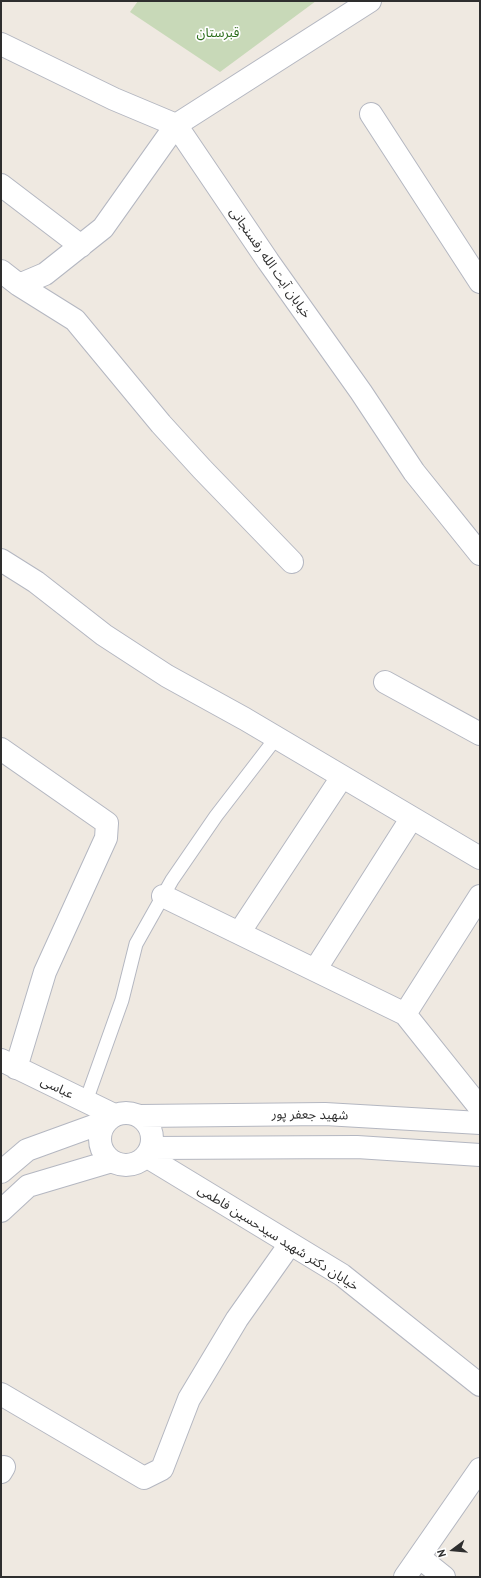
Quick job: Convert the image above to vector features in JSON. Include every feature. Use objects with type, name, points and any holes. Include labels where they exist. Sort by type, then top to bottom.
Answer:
[{"type":"street","points":[[19,285],[45,274],[103,228],[176,125],[370,1]]},
{"type":"street","points":[[1,44],[114,99],[176,125]]},
{"type":"street","points":[[371,114],[480,282]]},
{"type":"street","name":"خیابان آیت الله رفسنجانی","points":[[176,125],[268,261],[361,392],[414,472],[480,554]]},
{"type":"street","points":[[1,185],[81,246]]},
{"type":"street","points":[[1,271],[19,285],[75,320],[161,424],[202,469],[292,562]]},
{"type":"street","points":[[1,560],[36,582],[104,635],[167,676],[480,858]]},
{"type":"street","points":[[385,682],[480,734]]},
{"type":"street","points":[[1,749],[107,823],[106,838],[45,972],[8,1064]]},
{"type":"street","points":[[238,933],[342,777]]},
{"type":"street","points":[[315,970],[411,819]]},
{"type":"street","points":[[163,896],[405,1014],[480,1108]]},
{"type":"street","points":[[405,1014],[480,896]]},
{"type":"street","name":"عباسی","points":[[8,1064],[86,1102],[110,1118]]},
{"type":"street","points":[[1,1172],[27,1150],[122,1112],[132,1112],[140,1116],[147,1122],[152,1130],[153,1139],[149,1152],[140,1162],[132,1165],[125,1165],[112,1161],[104,1153],[100,1138],[102,1128],[110,1118]]},
{"type":"street","name":"شهید جعفر پور","points":[[140,1116],[325,1114],[480,1123]]},
{"type":"street","points":[[149,1152],[357,1147],[480,1155]]},
{"type":"street","name":"خیابان دکتر شهید سیدحسین فاطمی","points":[[149,1152],[290,1244],[342,1275],[480,1385]]},
{"type":"street","points":[[1,1212],[28,1186],[112,1161]]},
{"type":"street","points":[[1,1394],[144,1478],[162,1470],[189,1399],[237,1319],[290,1244]]},
{"type":"street","points":[[406,1577],[480,1469]]},
{"type":"street","points":[[419,1558],[444,1577]]},
{"type":"lane","points":[[86,1102],[122,1000],[136,944],[172,880],[216,816],[276,738]]},
{"type":"green space","name":"قبرستان","points":[[138,1],[316,1],[220,72],[130,12]]}]
